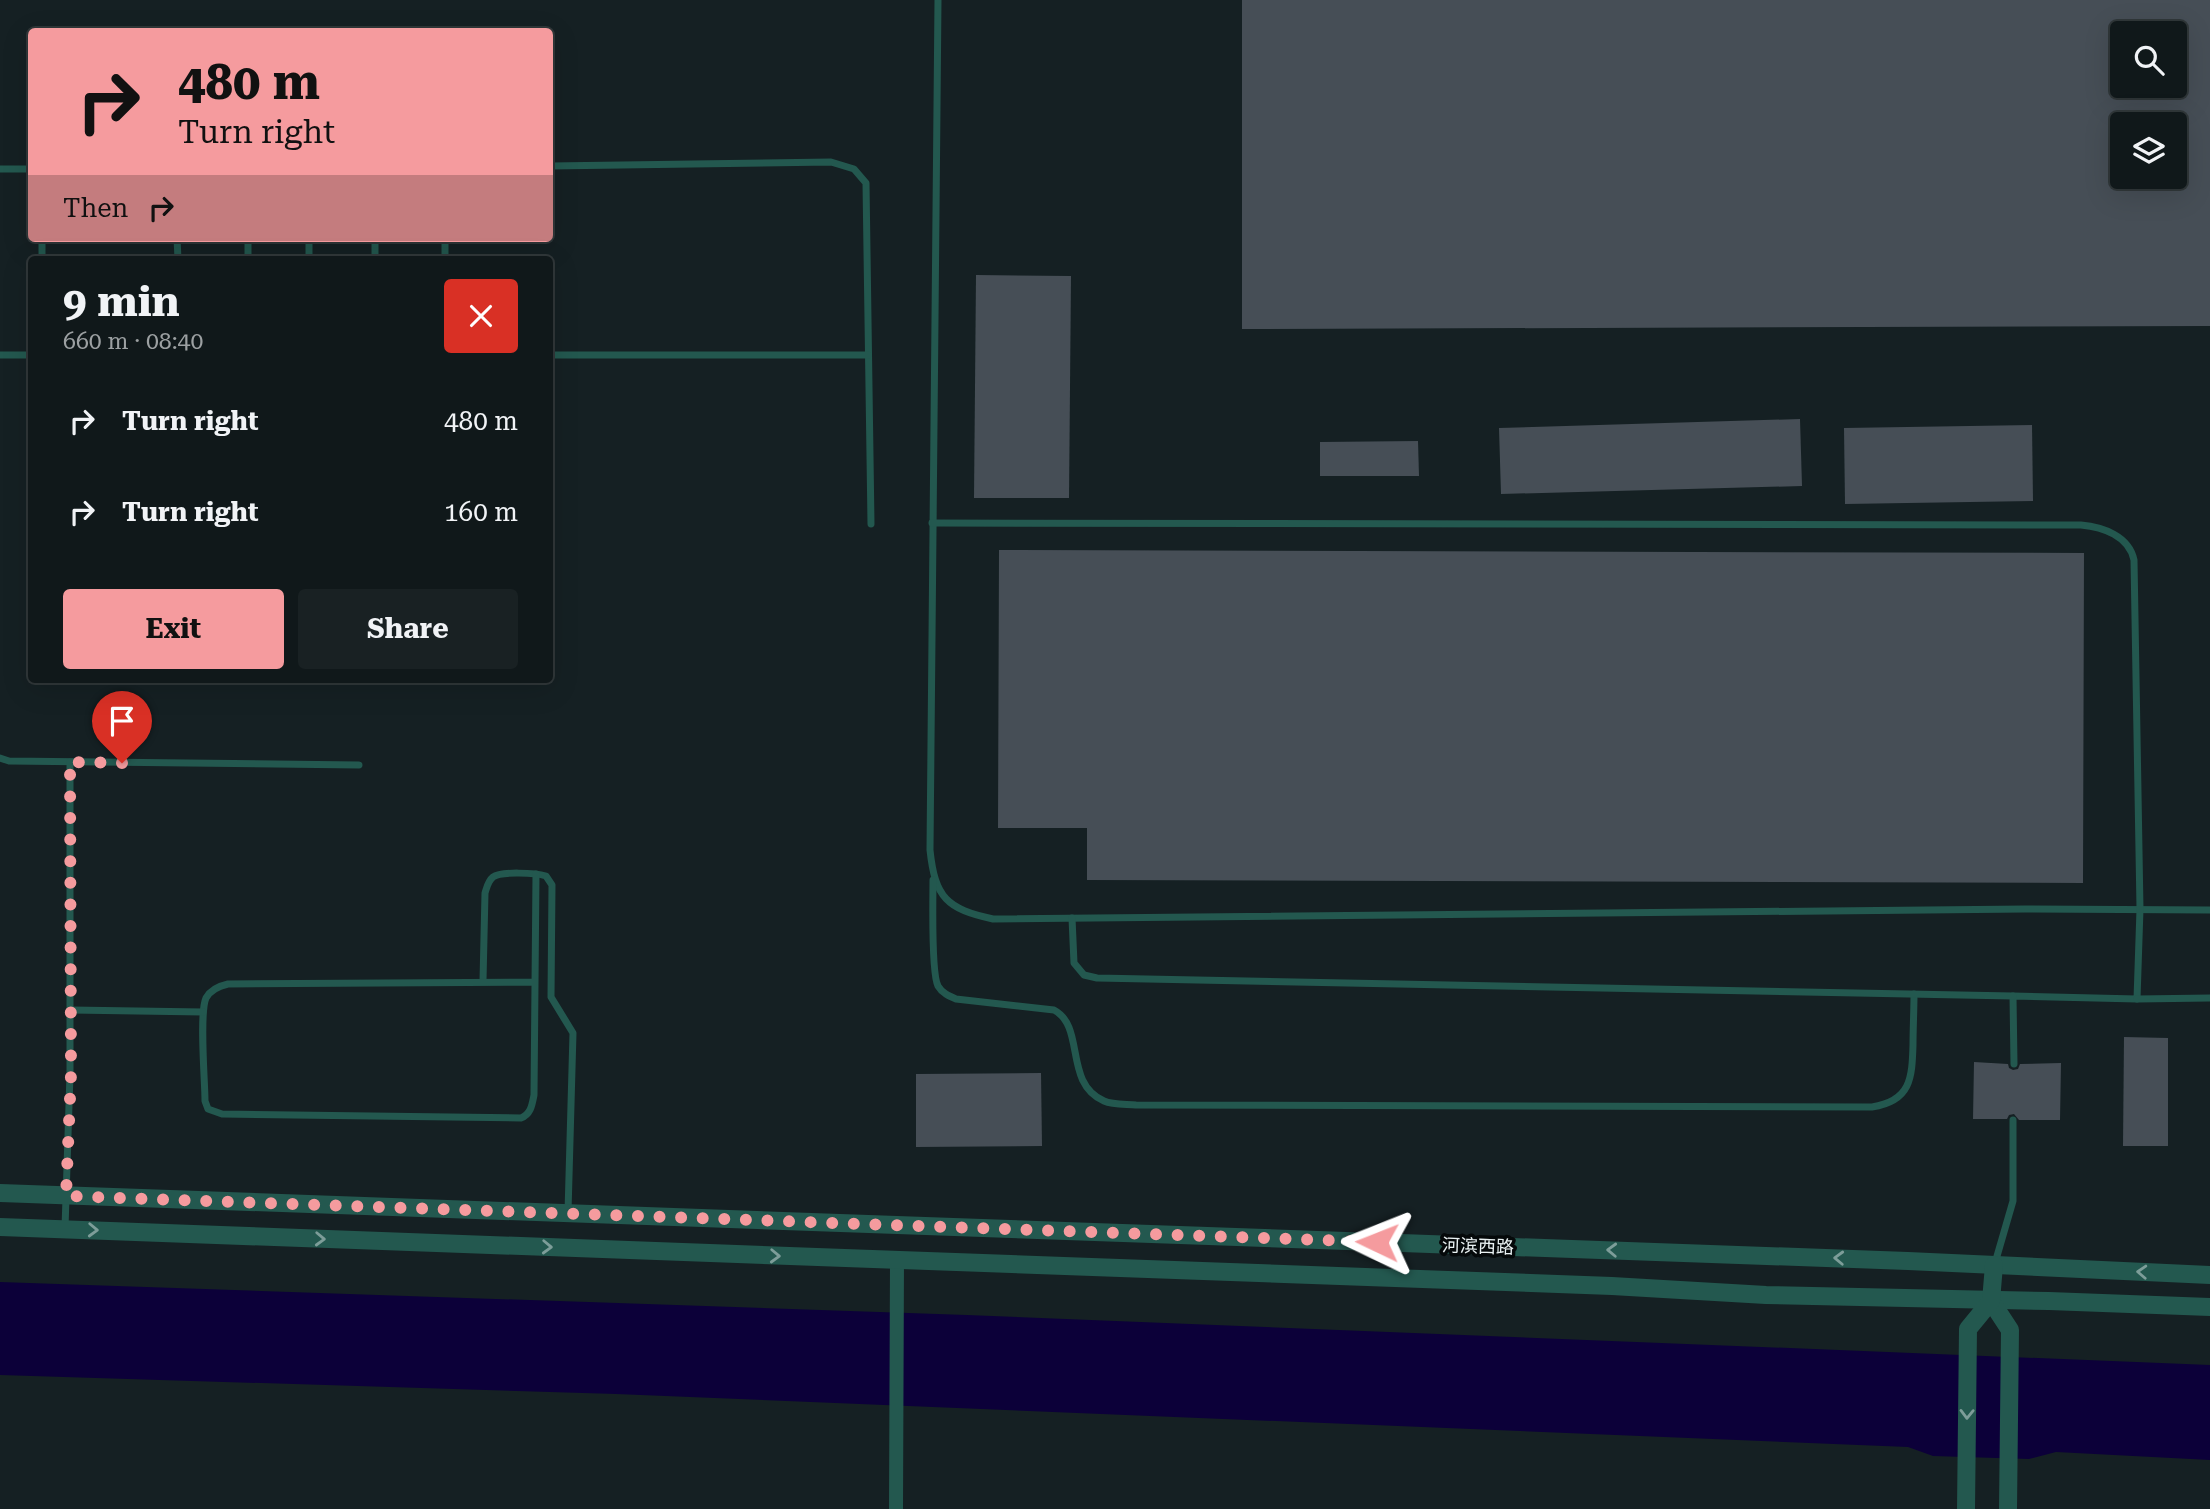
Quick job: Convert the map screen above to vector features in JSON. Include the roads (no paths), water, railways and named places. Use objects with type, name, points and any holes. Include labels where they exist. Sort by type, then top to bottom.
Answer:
[{"type":"street","name":"河滨西路","points":[[0,1193],[1908,1261],[2210,1275]]},
{"type":"street","points":[[0,1227],[1612,1286],[1766,1295],[2210,1307]]},
{"type":"street","points":[[896,1509],[897,1261]]},
{"type":"street","points":[[1966,1509],[1968,1329],[1991,1301],[1994,1265]]},
{"type":"street","points":[[1991,1301],[2010,1330],[2008,1500]]},
{"type":"lane","points":[[938,0],[929,828],[935,964],[938,985],[945,993],[956,999],[1054,1010],[1062,1015],[1071,1032],[1082,1081],[1093,1095],[1106,1102],[1136,1105],[1872,1107],[1897,1099],[1906,1088],[1912,1073],[1914,994]]},
{"type":"lane","points":[[553,166],[831,162],[854,169],[866,183],[871,524]]},
{"type":"lane","points":[[0,169],[28,169]]},
{"type":"lane","points":[[0,355],[28,355]]},
{"type":"lane","points":[[553,355],[869,355]]},
{"type":"lane","points":[[932,523],[2091,526],[2110,533],[2128,544],[2134,560],[2140,909],[2137,999]]},
{"type":"lane","points":[[0,758],[9,761],[359,765]]},
{"type":"lane","points":[[65,1229],[71,1010],[70,762]]},
{"type":"lane","points":[[483,981],[485,893],[488,884],[499,874],[545,876],[552,885],[551,997],[573,1033],[568,1213]]},
{"type":"lane","points":[[534,982],[218,986],[208,995],[203,1012],[205,1101],[208,1110],[215,1113],[522,1118],[527,1115],[534,1095],[536,874]]},
{"type":"lane","points":[[933,876],[952,906],[968,914],[993,919],[2210,910]]},
{"type":"lane","points":[[1072,918],[1074,963],[1084,975],[1097,978],[2137,999],[2210,998]]},
{"type":"lane","points":[[2013,996],[2014,1064]]},
{"type":"lane","points":[[71,1010],[203,1012]]},
{"type":"lane","points":[[1994,1265],[2013,1201],[2013,1120]]}]
